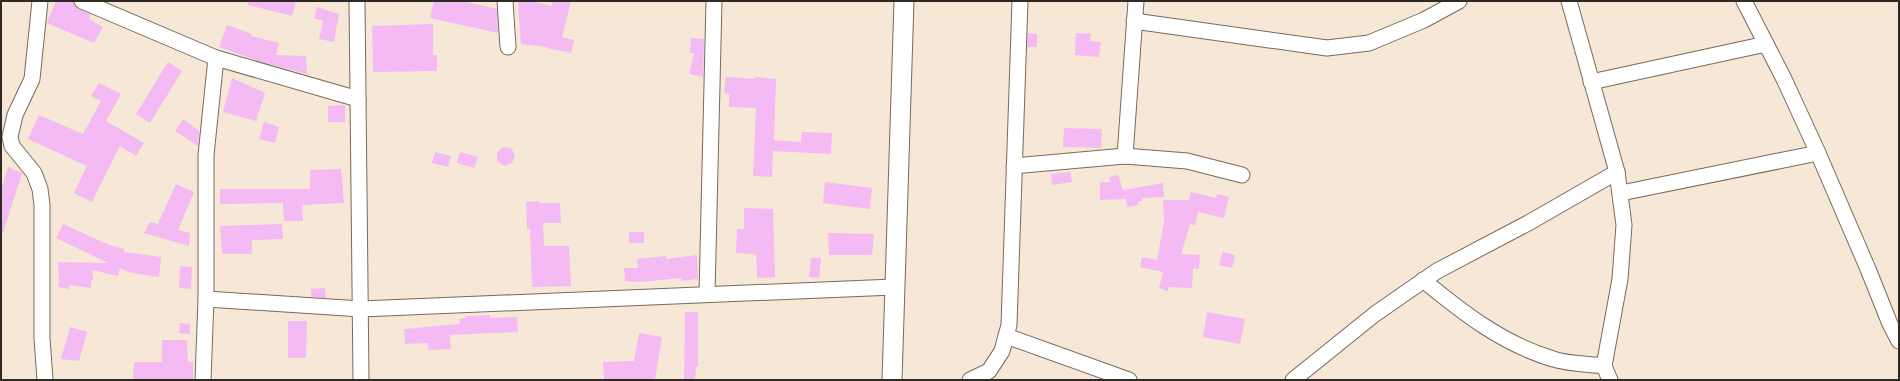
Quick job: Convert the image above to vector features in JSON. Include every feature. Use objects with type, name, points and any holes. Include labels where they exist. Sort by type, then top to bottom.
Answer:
[{"type":"street","points":[[40,1],[32,79],[15,115],[10,136],[12,146],[34,173],[40,189],[42,205],[42,338],[45,380]]},
{"type":"street","points":[[82,1],[216,58],[358,99]]},
{"type":"street","points":[[356,1],[361,380]]},
{"type":"street","points":[[505,1],[508,47]]},
{"type":"street","points":[[707,294],[714,1]]},
{"type":"street","points":[[892,380],[904,1]]},
{"type":"street","points":[[970,380],[989,371],[1002,351],[1009,325],[1020,1]]},
{"type":"street","points":[[1125,156],[1136,1]]},
{"type":"street","points":[[1134,21],[1327,48],[1369,43],[1424,20],[1459,1]]},
{"type":"street","points":[[1569,1],[1617,172],[1621,193],[1624,225],[1620,279],[1604,366],[1610,380]]},
{"type":"street","points":[[1744,1],[1818,153],[1890,324],[1899,341]]},
{"type":"street","points":[[1591,82],[1766,44]]},
{"type":"street","points":[[203,380],[206,299],[206,155],[216,58]]},
{"type":"street","points":[[1621,193],[1818,153]]},
{"type":"street","points":[[1014,166],[1125,156],[1187,161],[1242,176]]},
{"type":"street","points":[[1293,380],[1375,314],[1437,271],[1530,222],[1617,172]]},
{"type":"street","points":[[1423,280],[1463,314],[1510,343],[1554,360],[1604,366]]},
{"type":"street","points":[[206,299],[361,309],[894,287]]},
{"type":"street","points":[[1006,336],[1129,380]]},
{"type":"building","points":[[56,1],[73,1],[78,9],[91,14],[89,19],[103,27],[94,43],[47,23]]},
{"type":"building","points":[[248,1],[296,1],[292,16],[248,5]]},
{"type":"building","points":[[434,1],[463,1],[497,9],[498,33],[430,18]]},
{"type":"building","points":[[518,1],[530,1],[552,6],[552,1],[571,1],[562,37],[574,40],[571,53],[547,47],[521,44]]},
{"type":"building","points":[[317,7],[339,14],[334,42],[319,39],[323,21],[314,18]]},
{"type":"building","points":[[433,24],[433,55],[437,55],[437,71],[373,72],[372,26]]},
{"type":"building","points":[[227,25],[252,34],[251,36],[279,43],[276,55],[306,56],[307,74],[258,61],[219,47]]},
{"type":"building","points":[[1028,33],[1037,34],[1037,47],[1027,47]]},
{"type":"building","points":[[1076,33],[1091,34],[1090,41],[1101,42],[1099,57],[1075,55]]},
{"type":"building","points":[[691,38],[704,39],[703,77],[689,74],[694,53],[690,53]]},
{"type":"building","points":[[168,62],[182,71],[150,123],[136,114]]},
{"type":"building","points":[[726,77],[776,79],[774,140],[801,142],[802,132],[832,133],[831,154],[773,151],[772,177],[753,176],[756,108],[729,107],[729,94],[724,93]]},
{"type":"building","points":[[232,78],[265,93],[256,121],[223,112]]},
{"type":"building","points":[[99,83],[121,94],[106,121],[144,143],[136,156],[120,146],[92,202],[74,193],[87,166],[28,139],[39,115],[83,134],[101,101],[91,96]]},
{"type":"building","points":[[345,105],[345,122],[328,122],[328,106]]},
{"type":"building","points":[[183,119],[199,131],[198,146],[175,131]]},
{"type":"building","points":[[264,122],[279,127],[275,143],[259,139]]},
{"type":"building","points":[[1064,128],[1102,129],[1101,148],[1063,147]]},
{"type":"building","points":[[503,147],[511,148],[515,155],[512,163],[504,166],[497,161],[497,153]]},
{"type":"building","points":[[435,152],[451,156],[448,167],[432,163]]},
{"type":"building","points":[[460,152],[478,157],[474,168],[457,163]]},
{"type":"building","points":[[8,167],[22,173],[3,233],[1,233],[1,189]]},
{"type":"building","points":[[341,169],[344,203],[302,205],[303,221],[284,221],[283,203],[220,204],[220,189],[310,189],[310,170]]},
{"type":"building","points":[[1070,172],[1072,182],[1052,185],[1051,174]]},
{"type":"building","points":[[1118,175],[1123,190],[1163,183],[1164,197],[1142,198],[1142,201],[1138,202],[1138,205],[1127,207],[1126,199],[1100,200],[1100,182],[1110,182],[1109,177]]},
{"type":"building","points":[[825,182],[872,188],[870,209],[823,203]]},
{"type":"building","points":[[176,184],[194,192],[178,230],[190,233],[189,246],[144,233],[150,222],[158,224]]},
{"type":"building","points":[[1191,192],[1216,198],[1217,194],[1229,197],[1224,218],[1198,212],[1195,225],[1190,224],[1181,254],[1200,255],[1199,269],[1193,268],[1192,288],[1169,287],[1168,291],[1159,288],[1163,272],[1140,267],[1142,257],[1157,260],[1164,222],[1163,200],[1189,200]]},
{"type":"building","points":[[539,201],[539,203],[560,203],[561,223],[543,223],[544,246],[569,246],[571,286],[532,287],[530,229],[527,229],[526,202]]},
{"type":"building","points":[[744,208],[773,209],[775,277],[757,278],[756,254],[736,253],[737,229],[744,229]]},
{"type":"building","points":[[63,224],[107,244],[124,249],[124,252],[161,257],[159,277],[128,272],[120,268],[118,276],[92,270],[93,280],[91,281],[91,288],[69,285],[69,289],[58,287],[58,262],[108,263],[56,238]]},
{"type":"building","points":[[282,224],[283,239],[252,240],[252,254],[222,254],[220,226]]},
{"type":"building","points":[[629,232],[644,232],[644,243],[629,243]]},
{"type":"building","points":[[828,233],[874,234],[872,255],[829,255]]},
{"type":"building","points":[[1223,252],[1235,255],[1232,268],[1219,265]]},
{"type":"building","points":[[697,255],[698,279],[681,281],[681,278],[640,282],[625,281],[624,268],[638,268],[637,259],[666,256],[666,259]]},
{"type":"building","points":[[811,258],[821,258],[819,278],[809,277]]},
{"type":"building","points":[[180,266],[192,267],[191,289],[179,288]]},
{"type":"building","points":[[325,288],[326,298],[311,297],[311,289]]},
{"type":"building","points":[[685,312],[698,312],[698,367],[696,367],[695,380],[684,380]]},
{"type":"building","points":[[1207,312],[1245,319],[1240,344],[1203,337]]},
{"type":"building","points":[[490,315],[490,318],[517,317],[518,332],[450,335],[451,349],[428,350],[428,343],[405,344],[404,329],[460,324],[459,319],[466,318],[466,316]]},
{"type":"building","points":[[288,321],[307,321],[306,358],[288,358]]},
{"type":"building","points":[[180,323],[190,324],[190,334],[179,333]]},
{"type":"building","points":[[70,327],[87,332],[79,361],[61,359]]},
{"type":"building","points":[[639,333],[662,337],[655,380],[604,380],[603,362],[634,361]]},
{"type":"building","points":[[162,340],[187,340],[188,362],[193,362],[193,380],[133,380],[134,362],[162,362]]}]
